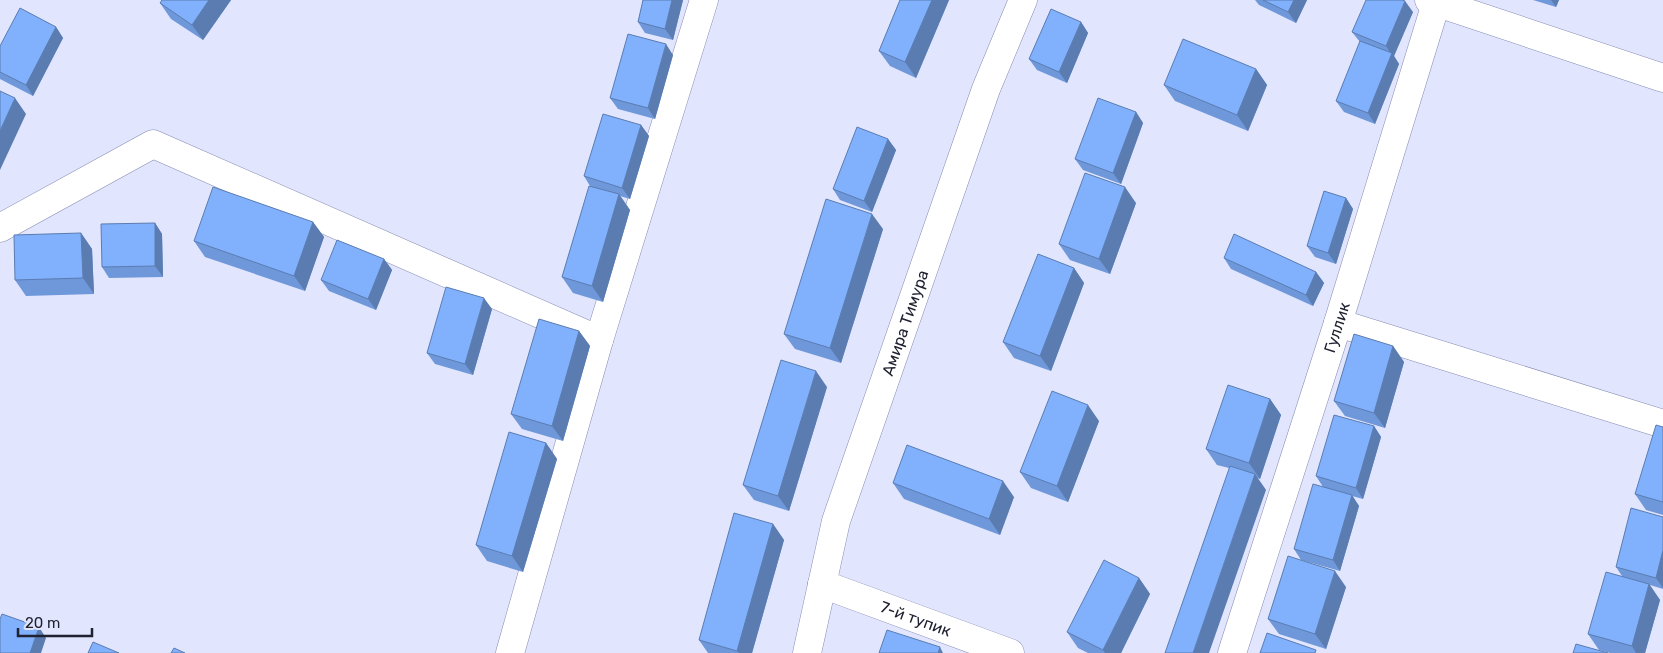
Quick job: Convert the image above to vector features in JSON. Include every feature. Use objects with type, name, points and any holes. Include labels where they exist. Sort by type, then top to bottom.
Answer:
[{"type":"street","points":[[510,653],[599,340],[704,0]]},
{"type":"street","name":"Амира Тимура","points":[[806,653],[840,511],[986,89],[1023,0]]},
{"type":"street","points":[[1434,1],[1663,78]]},
{"type":"street","name":"Гуллик","points":[[1232,653],[1338,323],[1434,1]]},
{"type":"street","points":[[0,228],[153,144],[599,340]]},
{"type":"street","points":[[1338,323],[1663,424]]},
{"type":"street","name":"7-й тупик","points":[[822,584],[1010,653]]},
{"type":"building","points":[[162,0],[209,0],[192,25],[160,3]]},
{"type":"building","points":[[643,0],[672,0],[665,29],[638,22]]},
{"type":"building","points":[[900,0],[932,0],[905,62],[879,51]]},
{"type":"building","points":[[1263,0],[1294,0],[1288,12]]},
{"type":"building","points":[[1366,0],[1405,1],[1386,46],[1352,32]]},
{"type":"building","points":[[20,8],[56,27],[26,85],[0,72],[0,46]]},
{"type":"building","points":[[1051,9],[1081,22],[1059,72],[1029,59]]},
{"type":"building","points":[[628,34],[666,44],[648,108],[610,98]]},
{"type":"building","points":[[1183,39],[1256,69],[1237,115],[1164,85]]},
{"type":"building","points":[[1360,41],[1392,53],[1368,113],[1336,101]]},
{"type":"building","points":[[0,91],[15,98],[0,131]]},
{"type":"building","points":[[1098,98],[1136,112],[1113,173],[1075,159]]},
{"type":"building","points":[[603,114],[641,125],[622,188],[584,176]]},
{"type":"building","points":[[857,127],[888,139],[864,201],[833,189]]},
{"type":"building","points":[[1085,173],[1125,187],[1099,259],[1059,244]]},
{"type":"building","points":[[589,186],[619,194],[592,286],[562,277]]},
{"type":"building","points":[[213,187],[313,222],[294,276],[194,241]]},
{"type":"building","points":[[1324,191],[1346,198],[1328,253],[1307,246]]},
{"type":"building","points":[[826,199],[872,214],[830,348],[784,334]]},
{"type":"building","points":[[155,223],[155,266],[102,267],[101,224]]},
{"type":"building","points":[[81,233],[83,278],[15,280],[14,235]]},
{"type":"building","points":[[1234,234],[1316,272],[1306,295],[1224,258]]},
{"type":"building","points":[[337,240],[384,259],[368,299],[321,280]]},
{"type":"building","points":[[1038,254],[1074,268],[1040,356],[1003,342]]},
{"type":"building","points":[[446,287],[484,298],[465,364],[427,353]]},
{"type":"building","points":[[539,319],[579,331],[552,426],[511,414]]},
{"type":"building","points":[[1354,334],[1393,346],[1374,413],[1334,401]]},
{"type":"building","points":[[781,360],[816,371],[778,496],[743,485]]},
{"type":"building","points":[[1228,385],[1270,399],[1249,463],[1206,449]]},
{"type":"building","points":[[1052,391],[1088,405],[1057,486],[1020,472]]},
{"type":"building","points":[[1334,415],[1374,426],[1356,488],[1316,476]]},
{"type":"building","points":[[1656,425],[1663,427],[1663,502],[1635,494]]},
{"type":"building","points":[[509,432],[546,443],[512,556],[476,545]]},
{"type":"building","points":[[907,445],[1003,481],[989,519],[893,483]]},
{"type":"building","points":[[1230,466],[1255,474],[1193,653],[1165,653]]},
{"type":"building","points":[[1313,484],[1352,495],[1333,560],[1294,549]]},
{"type":"building","points":[[1631,508],[1663,517],[1663,550],[1656,578],[1616,567]]},
{"type":"building","points":[[734,513],[773,524],[737,651],[699,640]]},
{"type":"building","points":[[1288,556],[1335,571],[1315,634],[1268,619]]},
{"type":"building","points":[[1104,560],[1139,578],[1103,650],[1067,632]]},
{"type":"building","points":[[1606,572],[1649,584],[1632,646],[1588,634]]},
{"type":"building","points":[[2,614],[39,627],[30,653],[0,653],[0,619]]},
{"type":"building","points":[[887,630],[940,647],[938,653],[879,653]]},
{"type":"building","points":[[1267,633],[1316,650],[1315,653],[1260,653]]},
{"type":"building","points":[[93,642],[119,653],[88,653]]},
{"type":"building","points":[[1576,644],[1608,653],[1573,653]]},
{"type":"building","points":[[174,648],[185,653],[171,653]]}]
